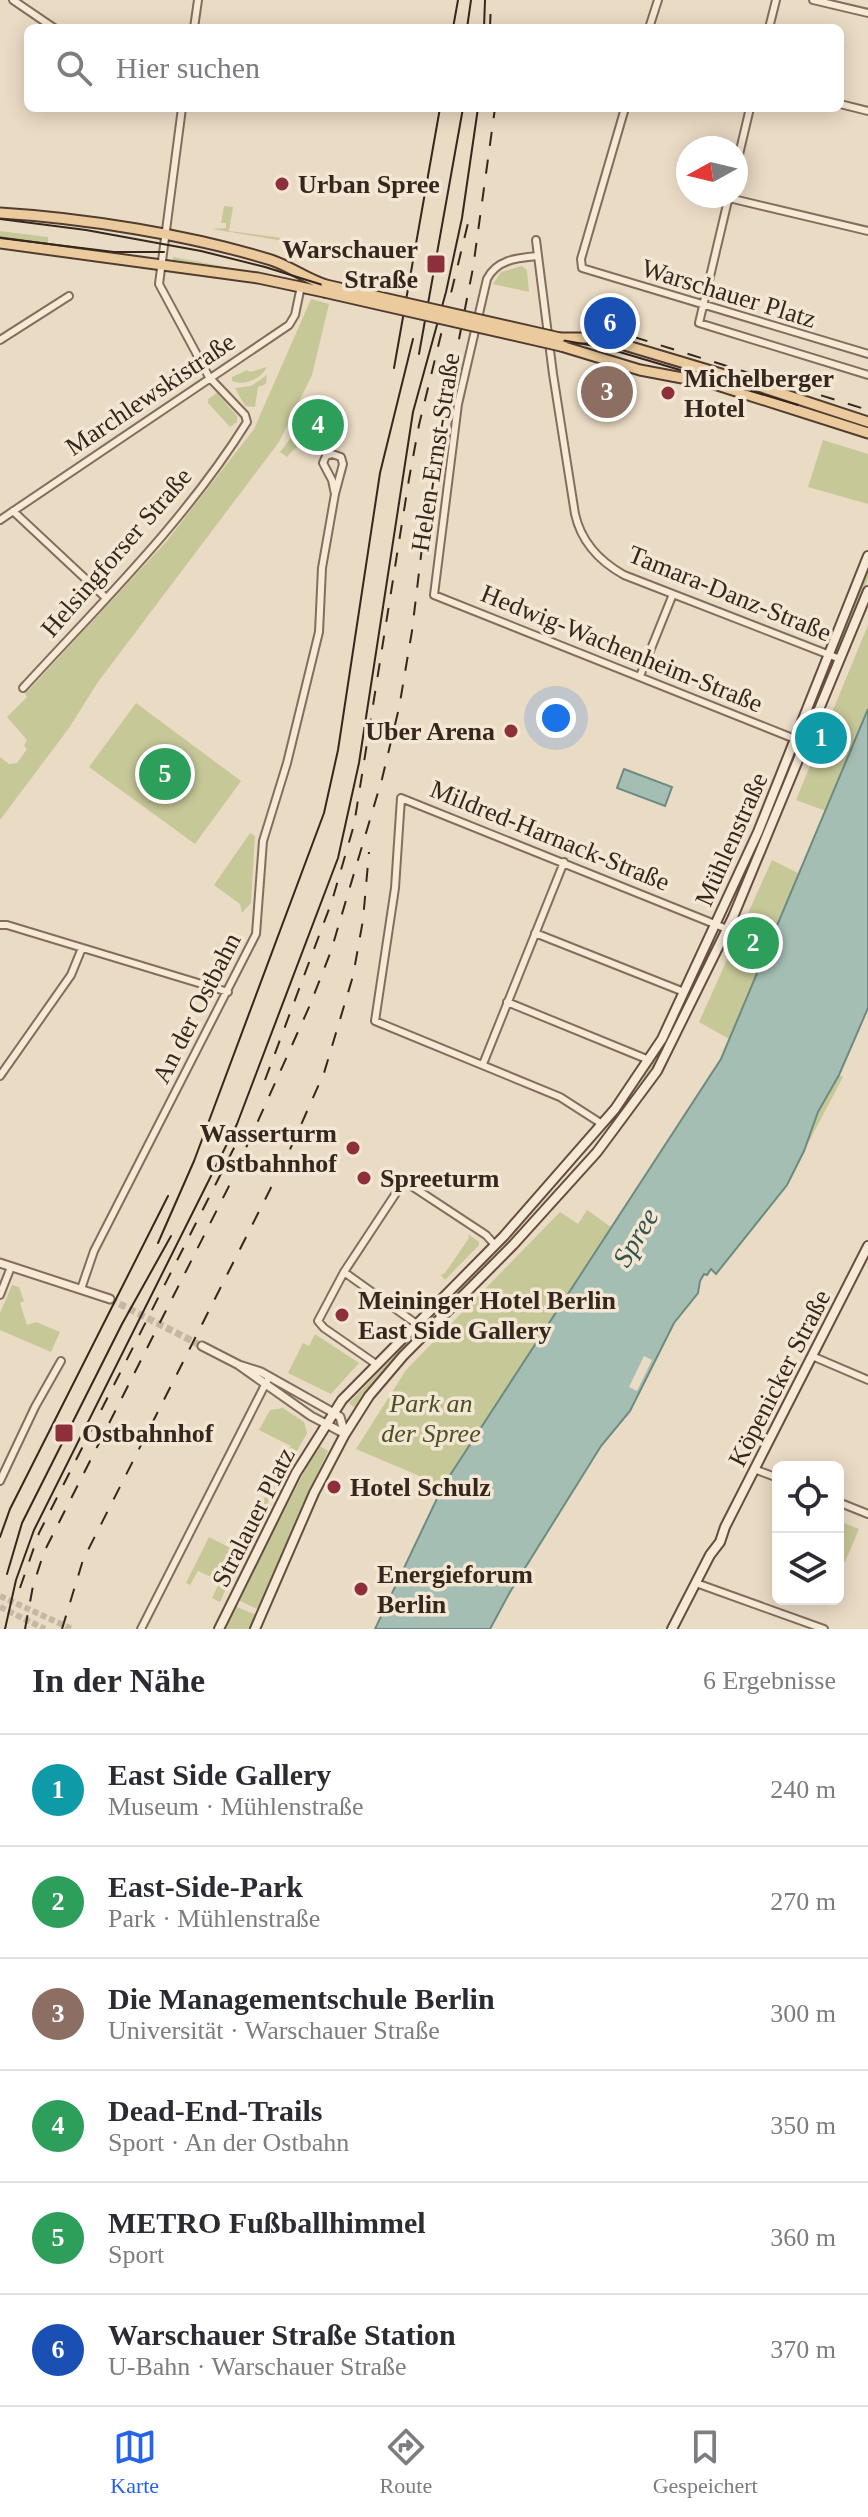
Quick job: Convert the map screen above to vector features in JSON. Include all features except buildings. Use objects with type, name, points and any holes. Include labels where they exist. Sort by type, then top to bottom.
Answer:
[{"type":"main road","points":[[0,213],[47,217],[164,236],[267,258],[325,288]]},
{"type":"main road","points":[[0,243],[325,288],[561,342],[640,370],[714,384],[868,433]]},
{"type":"main road","points":[[301,286],[303,275]]},
{"type":"main road","points":[[561,342],[601,338],[868,422]]},
{"type":"main road","name":"Mühlenstraße","points":[[326,1425],[376,1364],[495,1245],[615,1109],[649,1060],[758,832],[868,556]]},
{"type":"main road","name":"Mühlenstraße","points":[[345,1434],[390,1370],[504,1254],[613,1133],[657,1071],[674,1042],[765,844],[868,591]]},
{"type":"main road","points":[[602,1124],[613,1133]]},
{"type":"main road","points":[[495,1245],[504,1254]]},
{"type":"main road","name":"Köpenicker Straße","points":[[672,1629],[710,1555],[719,1544],[868,1246]]},
{"type":"main road","name":"Stralauer Platz","points":[[219,1629],[296,1473],[326,1425]]},
{"type":"main road","name":"Stralauer Platz","points":[[255,1629],[314,1493],[345,1434]]},
{"type":"street","points":[[13,0],[48,24]]},
{"type":"street","points":[[195,24],[198,0]]},
{"type":"street","points":[[650,24],[658,0]]},
{"type":"street","points":[[770,24],[776,0]]},
{"type":"street","points":[[813,0],[868,13]]},
{"type":"street","points":[[844,105],[868,111]]},
{"type":"street","points":[[181,112],[158,279],[209,377]]},
{"type":"street","name":"Warschauer Platz","points":[[624,112],[580,266],[602,276],[868,354]]},
{"type":"street","points":[[743,136],[749,112]]},
{"type":"street","points":[[748,202],[868,231]]},
{"type":"street","points":[[703,306],[726,208]]},
{"type":"street","name":"Tamara-Danz-Straße","points":[[536,240],[575,514],[580,531],[594,552],[612,568],[840,659]]},
{"type":"street","name":"Helen-Ernst-Straße","points":[[434,595],[458,404],[487,279],[491,271],[503,262],[538,256]]},
{"type":"street","name":"Marchlewskistraße","points":[[0,520],[289,325],[295,315],[301,286]]},
{"type":"street","points":[[0,340],[69,296]]},
{"type":"street","name":"Warschauer Platz","points":[[703,306],[699,323],[868,375]]},
{"type":"street","name":"Helsingforser Straße","points":[[23,688],[158,541],[247,422],[247,418],[209,377]]},
{"type":"street","name":"An der Ostbahn","points":[[81,1289],[94,1251],[256,934],[263,841],[287,763],[319,632],[322,568],[343,464],[341,457],[332,454],[326,456],[323,463],[335,494]]},
{"type":"street","points":[[13,511],[106,598]]},
{"type":"street","points":[[640,676],[673,594]]},
{"type":"street","name":"Hedwig-Wachenheim-Straße","points":[[434,595],[795,739]]},
{"type":"street","name":"Mildred-Harnack-Straße","points":[[483,1064],[375,1021],[395,892],[401,798],[727,929]]},
{"type":"street","points":[[564,862],[483,1064],[560,1097],[602,1124]]},
{"type":"street","points":[[0,925],[228,992]]},
{"type":"street","points":[[535,933],[684,992]]},
{"type":"street","points":[[0,1076],[71,975],[82,948]]},
{"type":"street","points":[[507,1002],[649,1060]]},
{"type":"street","points":[[376,1364],[318,1321],[344,1272],[404,1181],[486,1235],[495,1245]]},
{"type":"street","points":[[0,1263],[110,1299]]},
{"type":"street","points":[[0,1295],[11,1267]]},
{"type":"street","points":[[344,1272],[418,1325]]},
{"type":"street","points":[[202,1346],[239,1365],[253,1368],[326,1425],[345,1434]]},
{"type":"street","points":[[812,1356],[868,1380]]},
{"type":"street","points":[[0,1481],[61,1361]]},
{"type":"street","points":[[267,1381],[340,1417],[345,1434]]},
{"type":"street","points":[[141,1629],[267,1381]]},
{"type":"street","points":[[754,1469],[772,1476]]},
{"type":"street","points":[[844,1504],[868,1514]]},
{"type":"street","points":[[696,1583],[824,1629]]},
{"type":"green space","points":[[224,206],[233,207],[229,231],[305,241],[301,244],[212,229],[226,228],[226,223],[221,223]]},
{"type":"green space","points":[[0,231],[48,237],[48,244],[0,237]]},
{"type":"green space","points":[[173,257],[258,273],[172,264]]},
{"type":"green space","points":[[522,266],[527,270],[529,292],[493,284],[501,272]]},
{"type":"green space","points":[[311,299],[329,304],[312,375],[279,442],[98,682],[69,728],[0,820],[0,757],[9,764],[17,763],[27,749],[24,746],[27,740],[7,717],[166,542],[254,429]]},
{"type":"green space","points":[[267,367],[252,380],[242,383],[232,381],[232,377],[247,370],[250,372]]},
{"type":"green space","points":[[267,375],[266,384],[258,387],[255,407],[245,406],[235,388],[251,386]]},
{"type":"green space","points":[[217,393],[237,416],[237,422],[230,427],[208,403],[208,399]]},
{"type":"green space","points":[[326,401],[337,406],[333,438],[307,442],[287,457],[280,452],[318,403],[322,406]]},
{"type":"green space","points":[[823,440],[868,454],[868,504],[808,487]]},
{"type":"green space","points":[[868,567],[868,579],[843,643],[839,641]]},
{"type":"green space","points":[[868,625],[868,709],[826,811],[796,800]]},
{"type":"green space","points":[[826,675],[771,820],[767,818]]},
{"type":"green space","points":[[136,703],[241,781],[195,844],[89,767]]},
{"type":"green space","points":[[250,833],[255,836],[251,903],[242,913],[240,904],[214,885]]},
{"type":"green space","points":[[772,860],[800,874],[729,1039],[699,1022]]},
{"type":"green space","points":[[713,939],[671,1040],[621,1116],[618,1114],[647,1073],[671,1030]]},
{"type":"green space","points":[[839,1075],[843,1077],[804,1151],[811,1127]]},
{"type":"green space","name":"Park an der Spree","points":[[587,1210],[611,1227],[443,1486],[356,1449],[406,1370],[560,1212],[578,1224]]},
{"type":"green space","points":[[468,1234],[479,1245],[445,1280],[441,1275],[469,1238]]},
{"type":"green space","points":[[489,1257],[491,1259],[377,1379],[356,1409],[349,1403]]},
{"type":"green space","points":[[12,1285],[19,1287],[27,1325],[36,1322],[60,1332],[51,1352],[0,1330],[0,1313]]},
{"type":"green space","points":[[315,1334],[359,1363],[331,1394],[288,1373],[303,1343],[309,1346]]},
{"type":"green space","points":[[283,1408],[304,1422],[307,1433],[260,1517],[255,1516],[291,1446],[259,1430],[270,1410]]},
{"type":"green space","points":[[318,1445],[328,1451],[259,1610],[238,1600]]},
{"type":"green space","points":[[844,1523],[859,1529],[844,1562]]},
{"type":"green space","points":[[209,1537],[242,1554],[220,1602],[212,1598],[220,1581],[198,1571],[190,1585],[186,1583]]},
{"type":"green space","points":[[235,1606],[256,1615],[250,1629],[225,1629]]},
{"type":"water","name":"Spree","points":[[868,709],[868,1008],[787,1185],[716,1274],[711,1269],[707,1275],[704,1274],[698,1293],[674,1323],[630,1411],[601,1446],[490,1629],[375,1629],[443,1486],[721,1059]]},
{"type":"water","points":[[624,769],[672,787],[665,806],[617,788]]},
{"type":"pier","points":[[644,1356],[652,1360],[637,1391],[629,1387]]},
{"type":"tunnel","points":[[110,1299],[202,1346]]},
{"type":"tunnel","points":[[0,1596],[72,1629]]},
{"type":"tunnel","points":[[0,1607],[45,1629]]},
{"type":"tram line","points":[[454,24],[458,0]]},
{"type":"tram line","points":[[468,24],[471,0]]},
{"type":"tram line","points":[[484,24],[485,0]]},
{"type":"tram line","points":[[394,368],[439,112]]},
{"type":"tram line","points":[[419,354],[462,112]]},
{"type":"tram line","points":[[5,1629],[16,1580],[34,1530],[237,1124],[338,858],[359,763],[413,412],[446,292],[462,218],[477,112]]},
{"type":"tram line","points":[[0,219],[86,230],[201,251],[326,286],[606,348],[798,405]]},
{"type":"tram line","points":[[0,238],[114,252],[164,252]]},
{"type":"tram line","points":[[158,1243],[194,1161],[324,813],[338,750],[380,473],[413,339]]},
{"type":"tram line","points":[[0,1537],[10,1509],[168,1196]]},
{"type":"tram line","points":[[7,1574],[22,1523],[122,1324],[171,1236]]},
{"type":"railway","points":[[490,24],[491,0]]},
{"type":"railway","points":[[25,1629],[33,1586],[44,1552],[228,1188],[331,951],[382,779],[399,708],[428,497],[473,268],[494,112]]},
{"type":"railway","points":[[265,1080],[332,901],[354,825],[419,425],[470,215]]},
{"type":"railway","points":[[634,337],[868,410]]},
{"type":"railway","points":[[62,1629],[83,1560],[288,1154],[324,1073],[353,976],[363,920],[369,852]]},
{"type":"railway","points":[[20,1588],[39,1533],[237,1142]]},
{"type":"place","name":"Urban Spree","points":[[282,184]]},
{"type":"place","name":"Warschauer Straße","points":[[436,264]]},
{"type":"place","name":"Warschauer Straße Station","points":[[610,323]]},
{"type":"place","name":"Die Managementschule Berlin","points":[[607,392]]},
{"type":"place","name":"Michelberger Hotel","points":[[668,393]]},
{"type":"place","name":"Dead-End-Trails","points":[[318,425]]},
{"type":"place","name":"Uber Arena","points":[[511,731]]},
{"type":"place","name":"East Side Gallery","points":[[821,738]]},
{"type":"place","name":"METRO Fußballhimmel","points":[[165,774]]},
{"type":"place","name":"East-Side-Park","points":[[753,943]]},
{"type":"place","name":"Wasserturm Ostbahnhof","points":[[353,1148]]},
{"type":"place","name":"Spreeturm","points":[[364,1178]]},
{"type":"place","name":"Meininger Hotel Berlin East Side Gallery","points":[[342,1315]]},
{"type":"place","name":"Ostbahnhof","points":[[64,1433]]},
{"type":"place","name":"Hotel Schulz","points":[[334,1487]]},
{"type":"place","name":"Energieforum Berlin","points":[[361,1589]]}]
